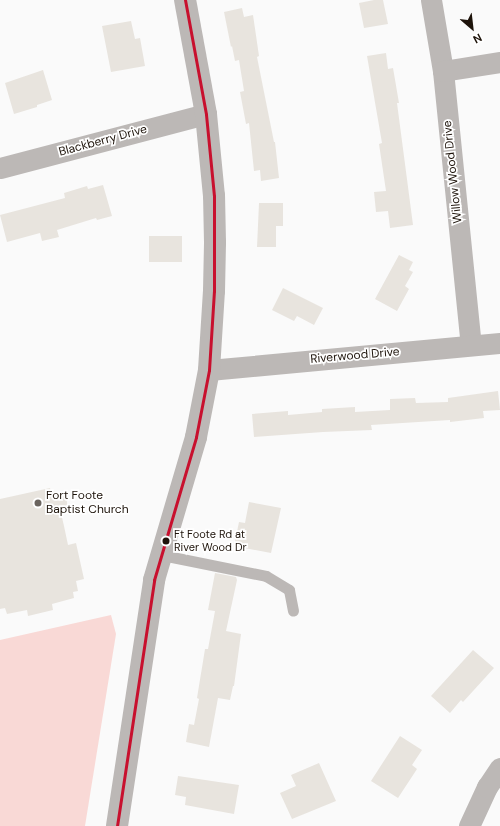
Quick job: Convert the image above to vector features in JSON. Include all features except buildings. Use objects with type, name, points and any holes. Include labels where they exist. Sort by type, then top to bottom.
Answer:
[{"type":"street","points":[[117,826],[154,580],[196,437],[209,370],[215,242],[211,152],[206,114],[185,0]]},
{"type":"street","name":"Willow Wood Drive","points":[[431,0],[443,71],[471,345]]},
{"type":"street","points":[[443,71],[500,62]]},
{"type":"street","name":"Blackberry Drive","points":[[0,168],[206,114]]},
{"type":"street","name":"Riverwood Drive","points":[[209,370],[500,343]]},
{"type":"street","points":[[469,826],[487,787],[500,768]]},
{"type":"lane","points":[[162,555],[266,576],[288,590],[293,611]]},
{"type":"shaded area","points":[[111,615],[116,634],[85,826],[0,826],[0,640]]},
{"type":"transit line","points":[[117,826],[154,580],[196,437],[209,370],[214,291],[214,196],[206,114],[185,0]]},
{"type":"place","name":"Fort Foote Baptist Church","points":[[38,503]]},
{"type":"place","name":"Ft Foote Rd at River Wood Dr","points":[[166,541]]}]
